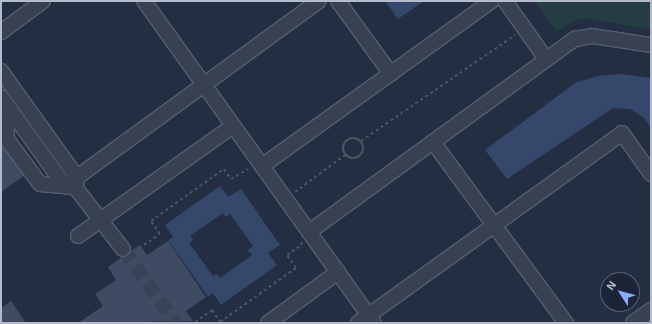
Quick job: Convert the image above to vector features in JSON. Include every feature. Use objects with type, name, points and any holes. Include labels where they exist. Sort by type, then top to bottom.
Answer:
[{"type":"lane","points":[[1,32],[43,1]]},
{"type":"lane","points":[[144,1],[233,126],[257,170],[285,198],[303,235],[338,272],[367,320],[494,225],[622,133],[651,174]]},
{"type":"lane","points":[[10,110],[6,138],[40,184],[72,184],[319,1]]},
{"type":"lane","points":[[338,1],[391,74]]},
{"type":"lane","points":[[257,170],[492,1]]},
{"type":"lane","points":[[505,1],[546,59]]},
{"type":"lane","points":[[303,235],[570,42],[583,36],[651,45]]},
{"type":"lane","points":[[1,71],[72,184]]},
{"type":"lane","points":[[1,97],[10,110],[72,184],[123,250]]},
{"type":"lane","points":[[78,236],[233,126]]},
{"type":"lane","points":[[433,142],[566,323]]},
{"type":"lane","points":[[268,323],[338,272]]},
{"type":"lane","points":[[633,323],[651,310]]},
{"type":"path","points":[[361,141],[524,28]]},
{"type":"path","points":[[355,138],[361,141],[363,149],[360,154],[353,158],[345,155],[343,147],[346,140],[355,138]]},
{"type":"path","points":[[285,198],[345,155]]},
{"type":"path","points":[[144,245],[160,234],[151,221],[224,169],[231,179],[247,167],[257,170]]},
{"type":"path","points":[[196,322],[212,310],[220,322],[296,268],[287,255],[302,244],[303,235]]},
{"type":"green space","points":[[534,1],[651,1],[651,30],[588,18],[576,20],[557,31]]},
{"type":"water","points":[[385,1],[424,1],[398,19]]},
{"type":"water","points":[[620,74],[651,78],[651,128],[644,118],[630,109],[613,108],[507,179],[485,150],[575,83],[598,76]]},
{"type":"water","points":[[220,186],[228,197],[241,189],[280,245],[268,253],[277,265],[221,305],[213,293],[208,297],[168,240],[173,237],[165,225]],"holes":[[[223,213],[225,217],[230,214],[253,246],[248,250],[252,255],[220,278],[217,274],[213,276],[189,243],[193,240],[190,236]]]},
{"type":"building","points":[[6,142],[28,173],[1,192],[1,146]]},
{"type":"building","points":[[168,241],[206,297],[186,311],[193,321],[78,323],[103,306],[95,294],[116,280],[108,267],[140,245],[147,255]]},
{"type":"building","points":[[11,301],[26,323],[1,323],[1,308]]},
{"type":"tunnel","points":[[123,249],[176,323]]}]
